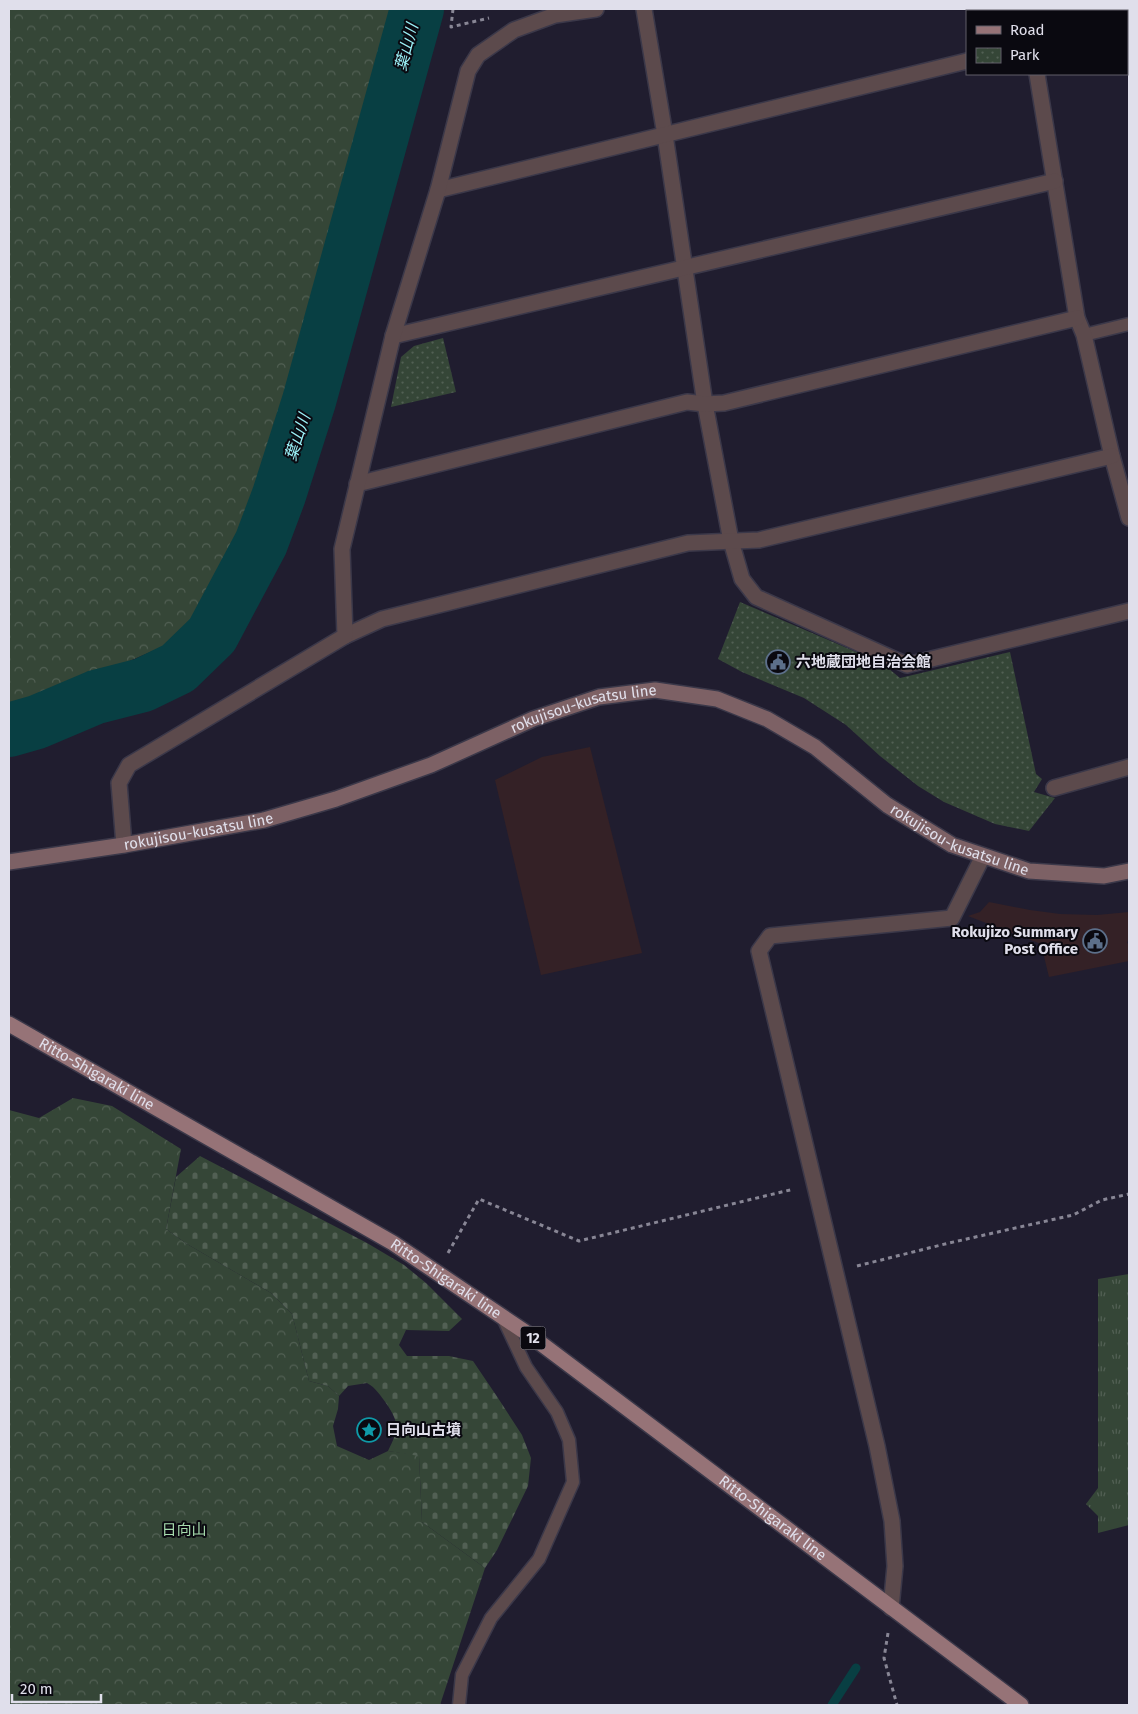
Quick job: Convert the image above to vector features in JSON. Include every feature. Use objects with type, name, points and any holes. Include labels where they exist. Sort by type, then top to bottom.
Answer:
[{"type":"main road","name":"rokujisou-kusatsu line","points":[[9,862],[124,845],[264,820],[336,799],[432,765],[542,716],[598,698],[655,690],[717,699],[767,719],[815,747],[887,805],[952,845],[1029,871],[1104,876],[1129,872]]},
{"type":"main road","name":"Ritto-Shigaraki line","points":[[9,1024],[393,1244],[503,1318],[538,1342],[1020,1705]]},
{"type":"street","points":[[345,636],[342,549],[392,336],[438,190],[468,70],[478,55],[514,30],[555,15],[596,9]]},
{"type":"street","points":[[644,9],[665,135],[705,404],[731,541],[742,579],[756,597],[907,665],[1129,611]]},
{"type":"street","points":[[438,190],[966,61]]},
{"type":"street","points":[[1037,75],[1077,318],[1084,335],[1112,456],[1129,518]]},
{"type":"street","points":[[392,336],[1055,181]]},
{"type":"street","points":[[357,484],[687,402],[705,404],[724,403],[1077,318]]},
{"type":"street","points":[[124,845],[119,783],[129,765],[345,636],[382,619],[688,543],[759,540],[1112,456]]},
{"type":"street","points":[[1054,788],[1129,767]]},
{"type":"street","points":[[891,1608],[895,1566],[892,1521],[877,1446],[759,951],[770,936],[952,918],[983,856]]},
{"type":"lane","points":[[1084,335],[1129,324]]},
{"type":"lane","points":[[459,1705],[462,1675],[491,1618],[539,1558],[573,1482],[568,1440],[557,1412],[526,1367],[503,1318]]},
{"type":"path","points":[[453,9],[451,27],[490,18]]},
{"type":"path","points":[[436,1273],[479,1200],[579,1241],[815,1184]]},
{"type":"path","points":[[835,1274],[868,1262],[1073,1215],[1102,1200],[1129,1194]]},
{"type":"path","points":[[891,1608],[884,1658],[897,1705]]},
{"type":"shaded area","points":[[590,747],[642,953],[541,975],[495,780],[542,757]]},
{"type":"shaded area","points":[[989,902],[1060,914],[1097,915],[1129,912],[1129,937],[1127,943],[1129,944],[1129,961],[1049,977],[1041,944],[968,916],[980,912]]},
{"type":"green space","points":[[9,9],[396,9],[388,49],[288,422],[224,595],[180,639],[88,679],[9,707]]},
{"type":"green space","points":[[443,338],[456,392],[391,407],[401,357],[414,346]]},
{"type":"green space","points":[[740,602],[882,663],[900,678],[1010,652],[1036,774],[1042,779],[1034,792],[1055,798],[1029,831],[995,824],[944,802],[918,786],[880,756],[846,725],[804,698],[742,672],[718,659]]},
{"type":"green space","name":"日向山","points":[[73,1098],[112,1106],[181,1149],[166,1229],[187,1244],[271,1293],[292,1314],[309,1381],[328,1386],[339,1396],[338,1409],[333,1426],[337,1446],[369,1460],[388,1451],[419,1455],[422,1522],[485,1568],[440,1705],[9,1705],[9,1110],[39,1118]]},
{"type":"green space","points":[[200,1156],[367,1243],[404,1265],[426,1283],[462,1319],[449,1331],[406,1330],[399,1345],[407,1356],[449,1356],[473,1361],[522,1435],[531,1458],[528,1486],[497,1550],[485,1568],[422,1522],[419,1456],[388,1451],[396,1432],[396,1422],[391,1410],[375,1389],[367,1383],[348,1386],[339,1396],[328,1386],[309,1381],[292,1314],[271,1293],[187,1244],[166,1229],[176,1177]]},
{"type":"green space","points":[[1129,1274],[1129,1525],[1098,1533],[1098,1516],[1086,1504],[1098,1488],[1098,1279]]},
{"type":"waterway","name":"葉山川","points":[[9,730],[37,722],[96,697],[143,685],[178,668],[212,635],[261,543],[279,495],[309,401],[417,9]]},
{"type":"waterway","points":[[832,1705],[856,1668]]},
{"type":"place","name":"六地蔵団地自治会館","points":[[778,662]]},
{"type":"place","name":"Rokujizo Summary Post Office","points":[[1095,941]]},
{"type":"place","name":"日向山古墳","points":[[369,1430]]}]
